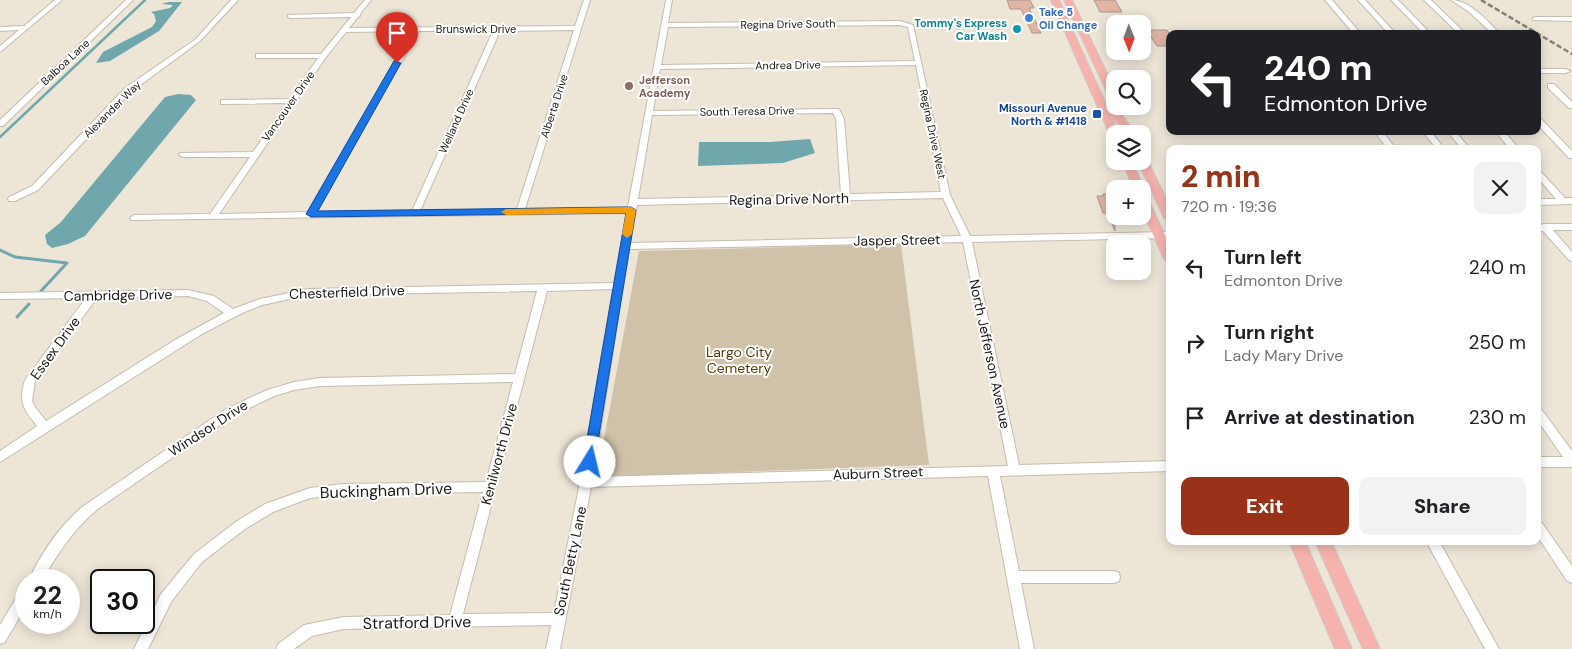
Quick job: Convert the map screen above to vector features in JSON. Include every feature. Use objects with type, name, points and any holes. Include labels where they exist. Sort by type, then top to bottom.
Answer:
[{"type":"main road","points":[[1055,0],[1111,125]]},
{"type":"main road","points":[[1068,0],[1106,81]]},
{"type":"main road","points":[[1075,43],[1084,53],[1099,82],[1106,86]]},
{"type":"main road","points":[[1093,85],[1104,92],[1115,114],[1124,125]]},
{"type":"main road","points":[[1147,170],[1166,210]]},
{"type":"main road","points":[[1151,212],[1165,235]]},
{"type":"main road","points":[[1299,545],[1344,649]]},
{"type":"main road","points":[[1325,545],[1372,649]]},
{"type":"street","points":[[0,50],[59,0]]},
{"type":"street","name":"Balboa Lane","points":[[0,124],[130,0]]},
{"type":"street","name":"Alexander Way","points":[[12,199],[35,188],[135,84],[198,40],[235,0]]},
{"type":"street","name":"Vancouver Drive","points":[[213,216],[323,56],[358,15],[368,0]]},
{"type":"street","name":"Alberta Drive","points":[[520,212],[587,0]]},
{"type":"street","name":"South Betty Lane","points":[[553,649],[586,482],[624,246],[650,113],[669,0]]},
{"type":"street","points":[[1328,0],[1354,30]]},
{"type":"street","points":[[1361,0],[1389,30]]},
{"type":"street","points":[[1394,0],[1424,30]]},
{"type":"street","points":[[1427,0],[1459,30]]},
{"type":"street","points":[[1454,0],[1470,10],[1492,30]]},
{"type":"street","points":[[290,16],[358,15]]},
{"type":"street","points":[[1535,19],[1572,19]]},
{"type":"street","name":"Regina Drive South","points":[[665,25],[900,23],[911,26]]},
{"type":"street","name":"Regina Drive West","points":[[911,26],[946,196],[967,239]]},
{"type":"street","points":[[0,29],[26,28]]},
{"type":"street","name":"Brunswick Drive","points":[[344,30],[579,28]]},
{"type":"street","name":"Welland Drive","points":[[415,213],[497,29]]},
{"type":"street","points":[[311,214],[417,30]]},
{"type":"street","points":[[259,56],[323,56]]},
{"type":"street","name":"Andrea Drive","points":[[657,67],[919,63]]},
{"type":"street","points":[[1541,72],[1566,71]]},
{"type":"street","points":[[1541,76],[1544,80]]},
{"type":"street","points":[[1550,86],[1572,106]]},
{"type":"street","points":[[1560,95],[1572,95]]},
{"type":"street","points":[[224,102],[292,101]]},
{"type":"street","name":"South Teresa Drive","points":[[650,113],[836,111],[840,119],[846,198]]},
{"type":"street","points":[[1541,124],[1572,156]]},
{"type":"street","points":[[1381,135],[1389,145]]},
{"type":"street","points":[[1429,135],[1438,145]]},
{"type":"street","points":[[1454,135],[1462,145]]},
{"type":"street","points":[[1502,135],[1511,145]]},
{"type":"street","points":[[182,154],[256,154]]},
{"type":"street","points":[[1541,177],[1567,201]]},
{"type":"street","name":"Regina Drive North","points":[[134,218],[520,212],[632,206],[946,196]]},
{"type":"street","points":[[1541,202],[1567,201]]},
{"type":"street","points":[[1541,227],[1572,227]]},
{"type":"street","points":[[1541,227],[1572,258]]},
{"type":"street","name":"Jasper Street","points":[[624,246],[1165,235]]},
{"type":"street","name":"North Jefferson Avenue","points":[[967,239],[1014,469]]},
{"type":"street","name":"Chesterfield Drive","points":[[0,457],[44,427],[230,312],[267,298],[308,292],[618,286]]},
{"type":"street","name":"Kenilworth Drive","points":[[455,621],[543,287]]},
{"type":"street","name":"Cambridge Drive","points":[[0,296],[204,295],[216,299],[230,312]]},
{"type":"street","name":"Essex Drive","points":[[44,427],[26,404],[25,393],[30,380],[92,296]]},
{"type":"street","name":"Windsor Drive","points":[[42,569],[60,539],[88,510],[234,408],[263,394],[293,385],[320,382],[519,378]]},
{"type":"street","points":[[1541,417],[1572,461]]},
{"type":"street","points":[[1541,462],[1572,461]]},
{"type":"street","name":"Auburn Street","points":[[586,482],[1166,466]]},
{"type":"street","points":[[993,470],[1027,649]]},
{"type":"street","name":"Buckingham Drive","points":[[141,649],[166,598],[198,558],[241,525],[269,508],[310,493],[343,489],[491,486]]},
{"type":"street","points":[[1541,530],[1572,577]]},
{"type":"street","points":[[1434,545],[1492,649]]},
{"type":"street","points":[[1014,577],[1114,577]]},
{"type":"street","points":[[0,637],[15,612]]},
{"type":"street","name":"Stratford Drive","points":[[283,649],[309,630],[344,623],[558,619]]},
{"type":"green space","name":"Largo City Cemetery","points":[[901,244],[929,465],[597,477],[639,251]]},
{"type":"water","points":[[182,2],[159,31],[110,61],[96,63],[103,52],[152,27],[156,21],[154,14],[151,12],[170,8],[173,5],[161,4]]},
{"type":"water","points":[[178,94],[191,95],[196,100],[85,236],[68,244],[52,248],[47,244],[45,235],[61,222],[165,97]]},
{"type":"water","points":[[810,139],[815,153],[783,163],[698,166],[699,142],[770,142]]},
{"type":"building","points":[[1007,0],[1030,0],[1034,8],[1029,8],[1041,33],[1032,33],[1021,9],[1010,9]]},
{"type":"building","points":[[1094,0],[1115,0],[1122,12],[1100,12]]},
{"type":"building","points":[[1151,30],[1166,30],[1166,46],[1157,46],[1151,37]]},
{"type":"building","points":[[1103,194],[1106,194],[1106,213],[1103,213],[1097,196],[1104,196]]},
{"type":"waterway","points":[[0,137],[145,0]]},
{"type":"waterway","points":[[0,250],[15,257],[67,263],[41,291]]},
{"type":"waterway","points":[[17,317],[29,304]]},
{"type":"railway","points":[[1481,0],[1532,30]]},
{"type":"railway","points":[[1541,36],[1572,54]]},
{"type":"slow traffic","points":[[506,212],[631,210],[627,234]]},
{"type":"place","name":"Take 5 Oil Change","points":[[1029,18]]},
{"type":"place","name":"Tommy's Express Car Wash","points":[[1017,29]]},
{"type":"place","name":"Jefferson Academy","points":[[629,86]]},
{"type":"place","name":"Missouri Avenue North & #1418","points":[[1097,114]]},
{"type":"route","points":[[397,63],[311,214],[631,210],[590,462]]}]
